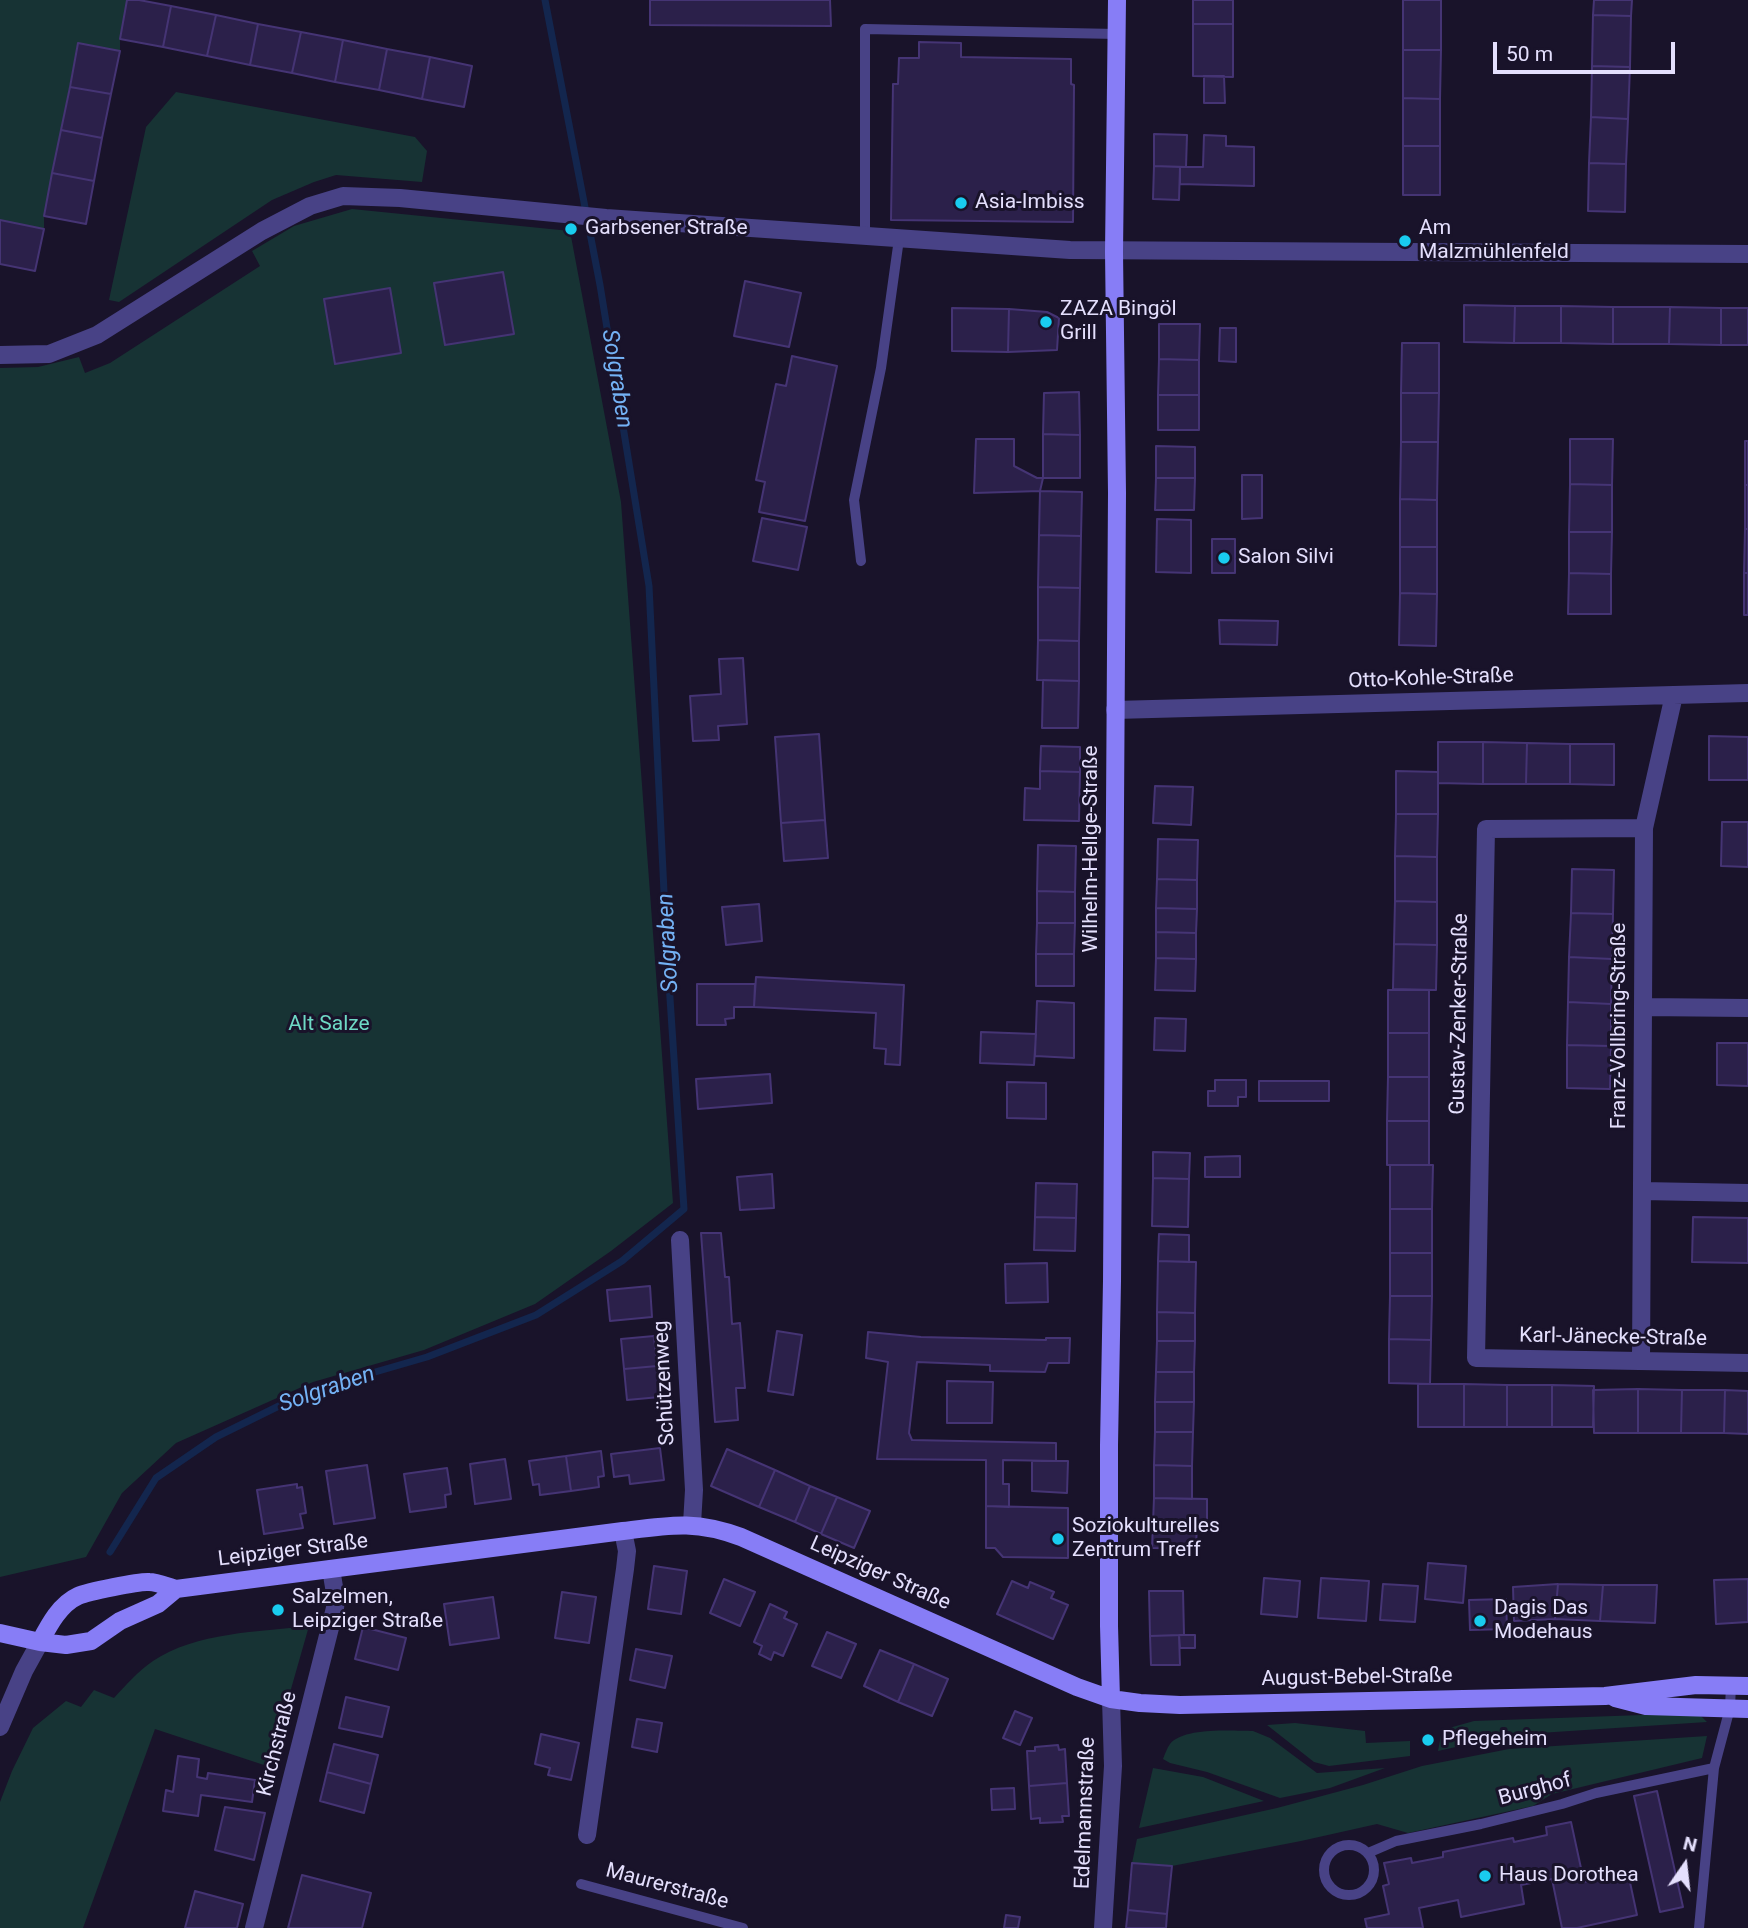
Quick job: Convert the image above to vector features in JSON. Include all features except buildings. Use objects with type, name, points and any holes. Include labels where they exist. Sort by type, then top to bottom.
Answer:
[{"type":"main road","name":"Wilhelm-Hellge-Straße","points":[[1111,1699],[1109,1485],[1117,479],[1114,252],[1117,0]]},
{"type":"main road","name":"Leipziger Straße","points":[[40,1642],[61,1609],[78,1596],[149,1582],[176,1589],[692,1524],[718,1528],[741,1537],[1042,1672],[1111,1699]]},
{"type":"main road","name":"Leipziger Straße","points":[[0,1633],[66,1645],[91,1641],[120,1621],[158,1604],[176,1589]]},
{"type":"main road","name":"August-Bebel-Straße","points":[[1111,1699],[1180,1705],[1605,1696],[1696,1685],[1740,1685]]},
{"type":"main road","name":"August-Bebel-Straße","points":[[1605,1696],[1646,1706],[1739,1708]]},
{"type":"street","points":[[0,355],[49,354],[97,335],[262,231],[310,205],[343,196],[389,197],[606,218],[865,237],[1114,252],[1748,254]]},
{"type":"street","name":"Otto-Kohle-Straße","points":[[1115,710],[1748,693]]},
{"type":"street","name":"Franz-Vollbring-Straße","points":[[1641,1361],[1644,828],[1674,695]]},
{"type":"street","name":"Gustav-Zenker-Straße","points":[[1476,1357],[1486,829],[1644,828]]},
{"type":"street","points":[[1643,1007],[1748,1008]]},
{"type":"street","points":[[1642,1191],[1748,1193]]},
{"type":"street","name":"Schützenweg","points":[[680,1240],[694,1490],[692,1524]]},
{"type":"street","name":"Karl-Jänecke-Straße","points":[[1476,1357],[1748,1363]]},
{"type":"street","points":[[587,1835],[625,1569],[627,1551],[623,1531]]},
{"type":"street","name":"Kirchstraße","points":[[254,1928],[335,1608],[331,1569]]},
{"type":"street","points":[[0,1727],[24,1671],[40,1642]]},
{"type":"street","name":"Edelmannstraße","points":[[1103,1928],[1113,1766],[1111,1699]]},
{"type":"lane","points":[[865,237],[865,30],[1117,34]]},
{"type":"lane","points":[[861,561],[854,500],[881,368],[899,239]]},
{"type":"lane","points":[[1699,1928],[1714,1768],[1739,1708],[1740,1685]]},
{"type":"lane","name":"Burghof","points":[[1368,1853],[1396,1841],[1481,1824],[1597,1793],[1714,1768]]},
{"type":"lane","points":[[1346,1844],[1361,1847],[1368,1853],[1373,1861],[1373,1879],[1357,1894],[1339,1893],[1326,1882],[1324,1865],[1331,1852],[1338,1847],[1346,1844]]},
{"type":"lane","name":"Maurerstraße","points":[[580,1884],[743,1928]]},
{"type":"green space","points":[[0,0],[127,0],[120,51],[78,43],[44,216],[44,229],[0,221]]},
{"type":"green space","points":[[176,92],[415,137],[427,151],[422,182],[336,175],[314,182],[272,200],[119,302],[109,300],[146,127]]},
{"type":"green space","name":"Alt Salze","points":[[352,209],[570,231],[621,502],[673,1203],[611,1251],[535,1304],[424,1350],[313,1382],[176,1443],[122,1493],[86,1557],[0,1577],[0,368],[38,367],[79,357],[85,373],[110,363],[260,266],[252,251],[294,226]]},
{"type":"green space","points":[[309,1626],[289,1696],[273,1768],[155,1729],[83,1928],[0,1928],[0,1802],[33,1728],[66,1701],[81,1707],[94,1690],[114,1698],[132,1678],[153,1661],[188,1644],[228,1635]]},
{"type":"green space","points":[[1698,1713],[1707,1722],[1509,1735],[1438,1751],[1442,1730],[1474,1721]]},
{"type":"green space","points":[[1295,1723],[1365,1731],[1366,1743],[1410,1741],[1410,1756],[1329,1766],[1314,1762],[1267,1725]]},
{"type":"green space","points":[[1209,1731],[1253,1731],[1270,1738],[1317,1773],[1385,1768],[1330,1788],[1280,1798],[1163,1759],[1170,1744],[1186,1735]]},
{"type":"green space","points":[[1707,1736],[1702,1758],[1552,1794],[1533,1806],[1408,1833],[1377,1824],[1172,1866],[1132,1863],[1137,1839],[1277,1808],[1422,1766],[1509,1749]]},
{"type":"green space","points":[[1153,1768],[1203,1777],[1264,1801],[1139,1828]]},
{"type":"waterway","name":"Solgraben","points":[[110,1552],[156,1478],[216,1437],[289,1401],[427,1357],[536,1315],[622,1261],[684,1209],[667,953],[649,586],[600,285],[545,0]]},
{"type":"place","name":"Asia-Imbiss","points":[[961,203]]},
{"type":"place","name":"Garbsener Straße","points":[[571,229]]},
{"type":"place","name":"Am Malzmühlenfeld","points":[[1405,241]]},
{"type":"place","name":"ZAZA Bingöl Grill","points":[[1046,322]]},
{"type":"place","name":"Salon Silvi","points":[[1224,558]]},
{"type":"place","name":"Soziokulturelles Zentrum Treff","points":[[1058,1539]]},
{"type":"place","name":"Salzelmen, Leipziger Straße","points":[[278,1610]]},
{"type":"place","name":"Dagis Das Modehaus","points":[[1480,1621]]},
{"type":"place","name":"Pflegeheim","points":[[1428,1740]]},
{"type":"place","name":"Haus Dorothea","points":[[1485,1876]]}]
